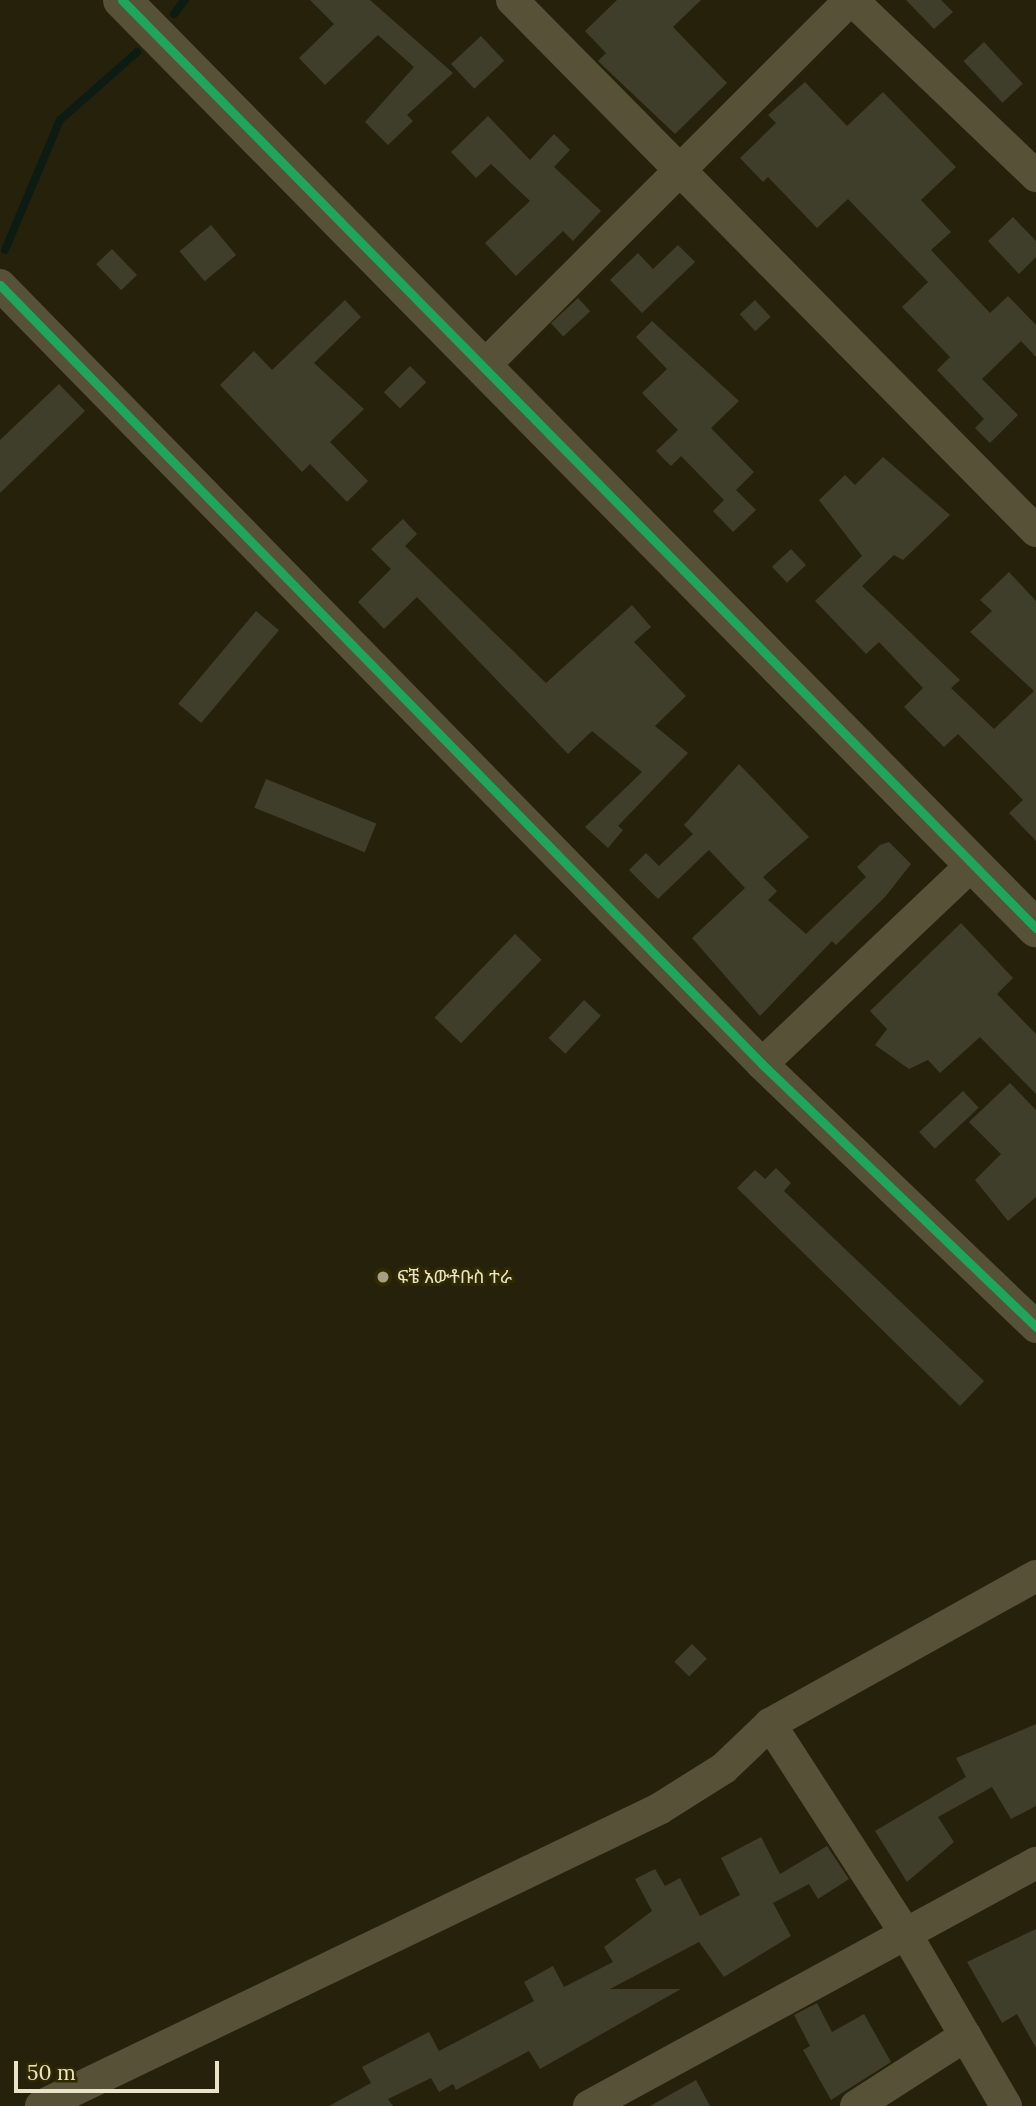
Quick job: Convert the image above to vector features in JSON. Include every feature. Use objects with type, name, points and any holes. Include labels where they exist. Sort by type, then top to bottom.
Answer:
[{"type":"street","points":[[122,0],[1036,928]]},
{"type":"street","points":[[512,0],[674,171],[1036,531]]},
{"type":"street","points":[[483,367],[674,171],[851,0],[1036,176]]},
{"type":"street","points":[[0,285],[762,1064],[1036,1327]]},
{"type":"street","points":[[762,1064],[973,864]]},
{"type":"street","points":[[41,2106],[659,1809],[724,1768],[770,1724],[1036,1576]]},
{"type":"street","points":[[770,1724],[906,1934],[1006,2106]]},
{"type":"street","points":[[589,2106],[1036,1863]]},
{"type":"street","points":[[856,2106],[965,2036]]},
{"type":"building","points":[[310,0],[370,0],[453,73],[407,115],[413,121],[388,145],[365,122],[414,67],[378,35],[325,85],[299,58],[334,24]]},
{"type":"building","points":[[617,0],[701,0],[673,27],[727,83],[675,134],[598,61],[606,53],[585,31]]},
{"type":"building","points":[[906,0],[941,0],[953,12],[934,29]]},
{"type":"building","points":[[481,36],[504,61],[474,89],[451,64]]},
{"type":"building","points":[[984,42],[1023,84],[1002,103],[964,61]]},
{"type":"building","points":[[805,82],[847,126],[883,92],[956,167],[921,200],[951,232],[931,250],[990,313],[1008,296],[1036,325],[1036,357],[1021,341],[982,379],[1018,415],[990,443],[975,428],[984,419],[937,370],[950,357],[902,307],[928,282],[848,199],[817,228],[768,177],[763,182],[740,158],[776,123],[768,115]]},
{"type":"building","points":[[488,116],[530,160],[554,134],[570,150],[554,167],[601,211],[573,241],[563,231],[516,276],[485,243],[530,201],[491,164],[476,178],[451,152]]},
{"type":"building","points":[[1013,217],[1036,241],[1036,257],[1019,274],[988,241]]},
{"type":"building","points":[[211,225],[236,255],[205,281],[180,251]]},
{"type":"building","points":[[678,245],[695,262],[642,313],[610,280],[638,253],[653,269]]},
{"type":"building","points":[[112,249],[137,275],[121,290],[96,264]]},
{"type":"building","points":[[578,298],[590,311],[563,336],[551,323]]},
{"type":"building","points":[[345,300],[361,317],[314,363],[364,409],[330,442],[368,481],[347,502],[310,464],[302,472],[220,385],[254,351],[272,370]]},
{"type":"building","points":[[755,300],[771,317],[755,331],[740,314]]},
{"type":"building","points":[[652,321],[739,401],[711,428],[754,472],[736,490],[756,510],[733,532],[713,511],[724,500],[681,456],[671,466],[656,451],[678,430],[642,393],[667,369],[636,337]]},
{"type":"building","points":[[410,366],[426,382],[400,408],[384,392]]},
{"type":"building","points":[[59,384],[85,411],[0,493],[0,440]]},
{"type":"building","points":[[883,457],[950,515],[903,560],[894,555],[862,586],[960,680],[951,688],[994,729],[1034,691],[970,632],[992,611],[980,600],[1009,572],[1036,601],[1036,841],[1009,813],[1023,800],[987,763],[958,734],[944,747],[904,707],[923,688],[879,642],[866,654],[815,601],[862,556],[819,500],[845,475],[855,485]]},
{"type":"building","points":[[403,519],[417,534],[405,546],[546,683],[632,605],[651,627],[634,642],[686,696],[655,726],[688,753],[618,826],[623,830],[608,848],[585,827],[642,772],[592,731],[568,754],[417,597],[384,629],[358,602],[391,569],[371,549]]},
{"type":"building","points":[[791,549],[806,565],[787,583],[772,567]]},
{"type":"building","points":[[256,611],[279,630],[201,723],[178,704]]},
{"type":"building","points":[[739,764],[809,837],[763,877],[777,891],[768,900],[806,934],[866,877],[857,867],[880,845],[889,842],[911,864],[885,897],[836,945],[832,941],[760,1016],[692,938],[745,888],[709,850],[658,899],[629,870],[646,853],[659,866],[693,834],[684,825]]},
{"type":"building","points":[[266,779],[376,824],[365,852],[254,808]]},
{"type":"building","points":[[961,923],[1013,978],[997,994],[1036,1034],[1036,1094],[980,1037],[940,1073],[928,1060],[909,1069],[875,1045],[887,1029],[870,1011]]},
{"type":"building","points":[[515,934],[542,960],[461,1043],[434,1017]]},
{"type":"building","points":[[584,1000],[601,1016],[565,1054],[549,1038]]},
{"type":"building","points":[[1010,1083],[1036,1110],[1036,1197],[1008,1221],[975,1180],[1001,1154],[969,1122]]},
{"type":"building","points":[[963,1091],[979,1108],[935,1149],[919,1132]]},
{"type":"building","points":[[776,1168],[791,1183],[784,1191],[984,1381],[960,1406],[737,1188],[755,1170],[765,1179]]},
{"type":"building","points":[[692,1644],[707,1659],[689,1677],[674,1662]]},
{"type":"building","points":[[1036,1724],[1036,1806],[1011,1819],[992,1787],[938,1817],[954,1842],[907,1882],[875,1831],[966,1777],[956,1758]]},
{"type":"building","points":[[761,1837],[780,1874],[827,1846],[849,1879],[818,1899],[809,1884],[773,1903],[791,1936],[724,1977],[699,1942],[610,1989],[681,1989],[540,2069],[529,2051],[456,2090],[453,2084],[439,2092],[431,2078],[388,2099],[393,2106],[329,2106],[371,2083],[362,2067],[429,2032],[439,2051],[534,2001],[524,1982],[553,1966],[564,1987],[613,1962],[604,1947],[652,1911],[635,1879],[655,1869],[665,1886],[680,1878],[700,1916],[740,1895],[721,1858]]},
{"type":"building","points":[[1036,1929],[1036,2048],[1017,2014],[1002,2023],[967,1962]]},
{"type":"building","points":[[817,2003],[832,2032],[864,2014],[891,2062],[831,2100],[803,2050],[810,2046],[794,2015]]},
{"type":"building","points":[[696,2080],[710,2106],[650,2106]]},
{"type":"waterway","points":[[174,14],[185,0]]},
{"type":"waterway","points":[[5,250],[60,120],[137,52]]},
{"type":"cycle path","points":[[122,0],[1036,928]]},
{"type":"cycle path","points":[[0,285],[762,1064],[1036,1327]]},
{"type":"place","name":"ፍቼ አውቶቡስ ተራ","points":[[383,1277]]}]
